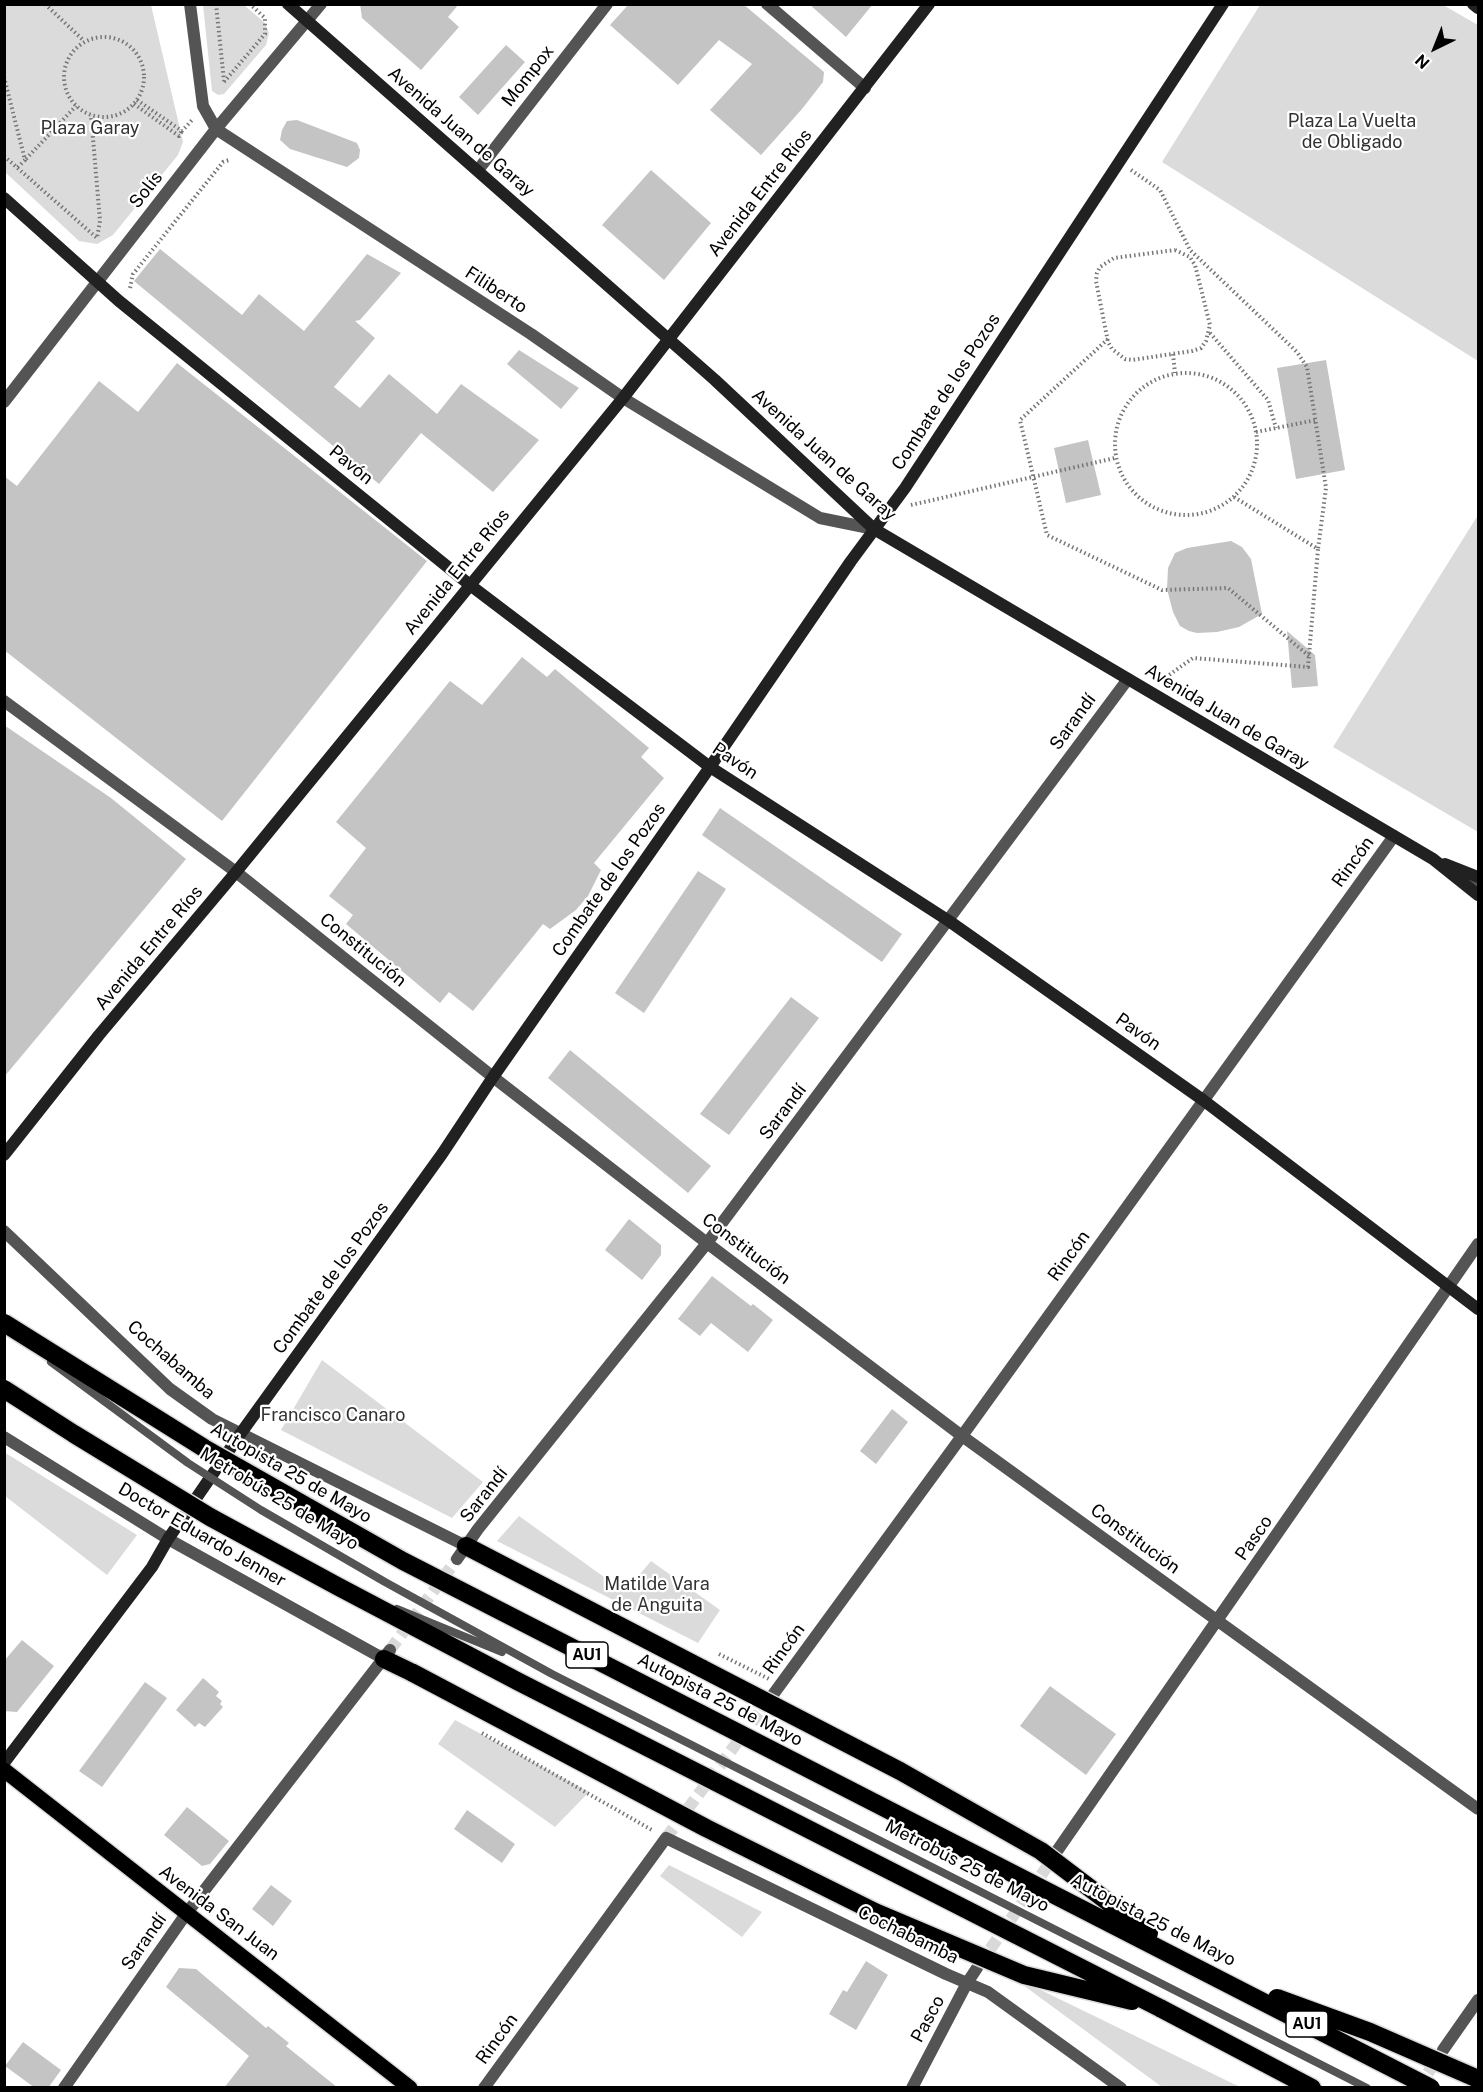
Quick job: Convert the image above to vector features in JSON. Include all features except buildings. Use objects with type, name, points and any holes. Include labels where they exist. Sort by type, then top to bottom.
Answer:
[{"type":"highway","name":"Autopista 25 de Mayo","points":[[4,1323],[204,1448],[403,1561],[1184,1959],[1431,2088]]},
{"type":"highway","points":[[4,1389],[210,1517],[338,1586],[519,1682],[1160,2008],[1312,2088]]},
{"type":"highway","points":[[462,1553],[703,1669],[900,1771],[1041,1851],[1184,1959]]},
{"type":"highway","points":[[387,1654],[412,1673],[706,1828],[885,1916],[1024,1975],[1160,2008]]},
{"type":"highway","points":[[1238,1988],[1281,1999],[1336,2018],[1479,2079]]},
{"type":"highway","points":[[1215,2037],[1287,2088]]},
{"type":"main road","name":"Avenida San Juan","points":[[4,1770],[410,2088]]},
{"type":"street","points":[[190,4],[203,106],[216,129]]},
{"type":"street","name":"Avenida Juan de Garay","points":[[288,4],[733,396],[874,529],[1433,859],[1479,895]]},
{"type":"street","name":"Solís","points":[[4,402],[216,129],[321,4]]},
{"type":"street","name":"Mompox","points":[[478,170],[607,4]]},
{"type":"street","points":[[767,4],[865,88]]},
{"type":"street","name":"Avenida Entre Ríos","points":[[4,1155],[99,1035],[236,872],[623,398],[929,4]]},
{"type":"street","name":"Combate de los Pozos","points":[[4,1763],[152,1567],[168,1539],[241,1433],[442,1154],[493,1077],[874,529],[905,488],[1223,4]]},
{"type":"street","points":[[1473,4],[1479,8]]},
{"type":"street","name":"Filiberto","points":[[216,129],[531,334],[623,398],[820,518],[874,529]]},
{"type":"street","name":"Pavón","points":[[4,198],[128,309],[470,585],[710,767],[949,921],[1203,1100],[1479,1309]]},
{"type":"street","name":"Sarandí","points":[[462,1553],[707,1243],[1128,679]]},
{"type":"street","name":"Constitución","points":[[4,701],[236,872],[493,1077],[962,1436],[1479,1809]]},
{"type":"street","name":"Rincón","points":[[772,1695],[962,1436],[1394,836]]},
{"type":"street","name":"Avenida Juan de Garay","points":[[1433,859],[1479,877]]},
{"type":"street","name":"Cochabamba","points":[[4,1231],[170,1389],[212,1419],[462,1553]]},
{"type":"street","name":"Pasco","points":[[1057,1851],[1479,1244]]},
{"type":"street","name":"Doctor Eduardo Jenner","points":[[4,1437],[168,1539],[387,1654]]},
{"type":"street","name":"Sarandí","points":[[64,2088],[186,1914],[387,1654]]},
{"type":"street","name":"Rincón","points":[[484,2088],[666,1838]]},
{"type":"street","name":"Cochabamba","points":[[666,1838],[988,1992],[1121,2088]]},
{"type":"street","name":"Pasco","points":[[912,2088],[977,1968]]},
{"type":"street","points":[[1443,2050],[1479,2000]]},
{"type":"lane","points":[[1433,859],[1479,886]]},
{"type":"lane","name":"Metrobús 25 de Mayo","points":[[4,1328],[188,1463],[261,1510],[385,1582],[552,1674],[1367,2088]]},
{"type":"lane","name":"Metrobús 25 de Mayo","points":[[338,1586],[435,1623],[552,1674]]},
{"type":"path","points":[[45,4],[84,41]]},
{"type":"path","points":[[216,4],[224,82],[265,34],[265,18],[250,4]]},
{"type":"path","points":[[101,36],[118,39],[133,49],[142,65],[144,83],[135,102],[124,112],[113,116],[91,115],[76,106],[64,85],[67,60],[84,41],[101,36]]},
{"type":"path","points":[[4,76],[25,160]]},
{"type":"path","points":[[135,102],[179,136],[198,112]]},
{"type":"path","points":[[17,168],[76,106]]},
{"type":"path","points":[[4,156],[96,238],[100,221],[91,115]]},
{"type":"path","points":[[130,288],[133,274],[223,162],[229,160]]},
{"type":"path","points":[[1119,162],[1160,190],[1192,255],[1210,325],[1209,333],[1201,348],[1192,351],[1132,360],[1125,359],[1112,349],[1096,281],[1100,267],[1114,258],[1167,251],[1192,255],[1297,352],[1307,367],[1326,488],[1318,549],[1308,667],[1193,658],[1169,675],[1154,694]]},
{"type":"path","points":[[1209,333],[1268,400],[1276,428]]},
{"type":"path","points":[[1108,339],[1020,420],[1047,535],[1162,591],[1228,588],[1309,656]]},
{"type":"path","points":[[1173,354],[1175,373]]},
{"type":"path","points":[[1175,373],[1199,373],[1221,381],[1240,396],[1252,416],[1256,432],[1258,440],[1255,464],[1245,486],[1228,503],[1207,513],[1183,516],[1159,511],[1139,498],[1124,480],[1115,458],[1114,435],[1121,413],[1134,394],[1153,380],[1175,373]]},
{"type":"path","points":[[1256,432],[1316,420]]},
{"type":"path","points":[[888,510],[1115,458]]},
{"type":"path","points":[[1234,497],[1318,549]]},
{"type":"path","points":[[719,1653],[780,1684]]},
{"type":"path","points":[[478,1731],[666,1838]]},
{"type":"green space","name":"Plaza Garay","points":[[4,5],[151,5],[183,142],[178,155],[113,235],[97,244],[79,241],[5,172]]},
{"type":"green space","points":[[203,5],[244,5],[265,23],[269,33],[266,45],[224,94],[218,95],[212,91]]},
{"type":"green space","name":"Plaza La Vuelta de Obligado","points":[[1260,5],[1443,5],[1478,25],[1478,361],[1162,162]]},
{"type":"green space","points":[[1478,515],[1478,832],[1333,747]]},
{"type":"green space","name":"Francisco Canaro","points":[[322,1360],[483,1482],[452,1518],[281,1430]]},
{"type":"green space","points":[[4,1452],[137,1535],[107,1575],[5,1496]]},
{"type":"green space","name":"Matilde Vara de Anguita","points":[[519,1516],[625,1592],[651,1561],[720,1610],[698,1643],[497,1541]]},
{"type":"green space","points":[[455,1720],[589,1792],[555,1827],[438,1744]]},
{"type":"green space","points":[[669,1865],[762,1912],[742,1937],[660,1876]]},
{"type":"green space","points":[[1008,1974],[1240,2087],[1162,2087]]},
{"type":"tunnel","points":[[390,1650],[457,1559]]},
{"type":"tunnel","points":[[666,1838],[771,1697]]},
{"type":"tunnel","points":[[980,1964],[1055,1855]]},
{"type":"tunnel","points":[[1418,2088],[1439,2056]]}]
